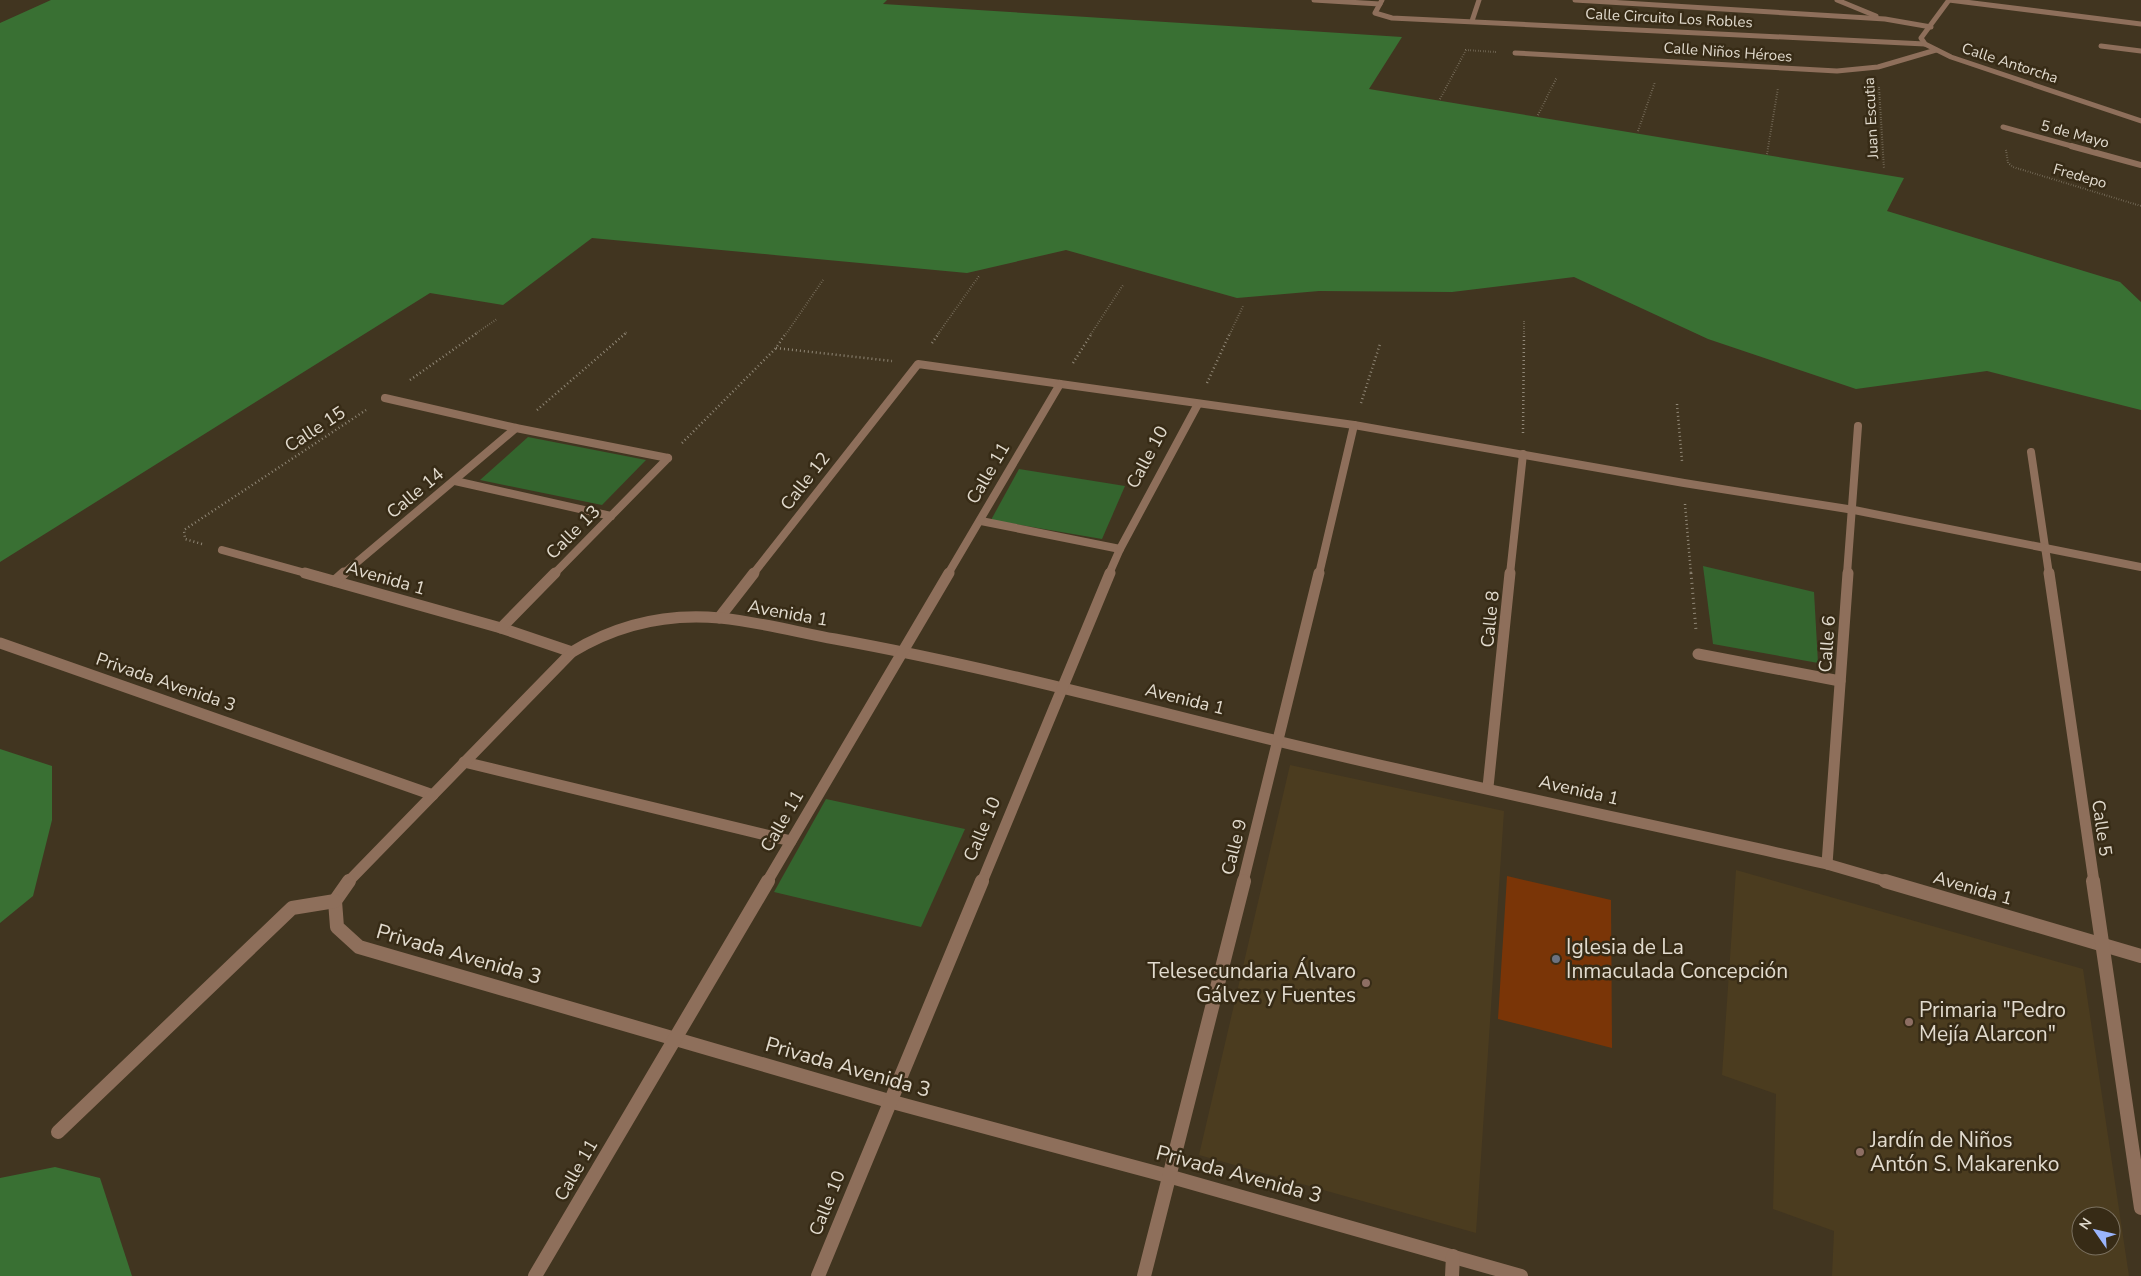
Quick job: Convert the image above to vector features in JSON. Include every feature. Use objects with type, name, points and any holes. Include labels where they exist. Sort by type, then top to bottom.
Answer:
[{"type":"street","points":[[1314,0],[1381,2]]},
{"type":"street","points":[[1472,21],[1479,0]]},
{"type":"street","points":[[1575,0],[1885,19],[1931,27]]},
{"type":"street","points":[[1837,0],[1885,19]]},
{"type":"street","points":[[1925,44],[1921,38],[1931,27],[1949,0],[2141,24]]},
{"type":"street","name":"Calle Circuito Los Robles","points":[[1381,2],[1375,14],[1382,16],[1925,44]]},
{"type":"street","name":"Calle Antorcha","points":[[1925,44],[1936,50],[2141,121]]},
{"type":"street","points":[[2101,46],[2141,52]]},
{"type":"street","name":"Calle Niños Héroes","points":[[1515,53],[1837,71],[1878,67],[1936,50]]},
{"type":"street","name":"5 de Mayo","points":[[2003,127],[2141,164]]},
{"type":"street","points":[[918,364],[1354,425],[1684,483],[1854,510],[2141,567]]},
{"type":"street","name":"Calle 12","points":[[719,618],[918,364]]},
{"type":"street","name":"Calle 11","points":[[534,1276],[981,521],[1060,384]]},
{"type":"street","points":[[385,398],[516,428],[668,458]]},
{"type":"street","name":"Calle 10","points":[[818,1276],[889,1101],[1120,549],[1198,404]]},
{"type":"street","name":"Calle 9","points":[[1144,1276],[1279,741],[1354,425]]},
{"type":"street","name":"Calle 6","points":[[1828,864],[1854,510],[1858,426]]},
{"type":"street","name":"Calle 14","points":[[335,581],[516,428]]},
{"type":"street","name":"Calle 5","points":[[2031,452],[2101,944],[2141,1208]]},
{"type":"street","name":"Calle 8","points":[[1488,788],[1523,454]]},
{"type":"street","name":"Calle 13","points":[[501,628],[668,458]]},
{"type":"street","points":[[455,481],[611,516]]},
{"type":"street","points":[[981,521],[1120,549]]},
{"type":"street","name":"Avenida 1","points":[[222,550],[501,628],[572,652],[597,637],[627,625],[660,619],[719,618],[903,651],[1062,686],[1279,741],[1828,864],[2141,956]]},
{"type":"street","name":"Privada Avenida 3","points":[[0,643],[433,795]]},
{"type":"street","points":[[58,1132],[292,908],[335,901],[349,881],[572,652]]},
{"type":"street","points":[[1698,654],[1840,681]]},
{"type":"street","points":[[464,762],[791,841]]},
{"type":"street","name":"Privada Avenida 3","points":[[335,901],[337,927],[359,947],[889,1101],[1168,1176],[1521,1276]]},
{"type":"street","points":[[1452,1276],[1453,1256]]},
{"type":"path","points":[[1440,99],[1466,50],[1515,53]]},
{"type":"path","points":[[1538,115],[1567,56]]},
{"type":"path","points":[[1638,131],[1663,60]]},
{"type":"path","name":"Juan Escutia","points":[[1878,67],[1884,169]]},
{"type":"path","points":[[1767,154],[1781,69]]},
{"type":"path","name":"Fredepo","points":[[2012,167],[2141,206]]},
{"type":"path","points":[[776,348],[918,364],[979,276]]},
{"type":"path","points":[[668,458],[776,348],[823,280]]},
{"type":"path","points":[[1060,384],[1123,285]]},
{"type":"path","points":[[1198,404],[1242,306]]},
{"type":"path","name":"Calle 15","points":[[222,550],[185,539],[184,530],[385,398],[498,319]]},
{"type":"path","points":[[1523,454],[1524,320]]},
{"type":"path","points":[[516,428],[627,332]]},
{"type":"path","points":[[1354,425],[1380,344]]},
{"type":"path","points":[[1677,404],[1698,654]]},
{"type":"shaded area","name":"Telesecundaria Álvaro Gálvez y Fuentes","points":[[1290,765],[1504,811],[1476,1233],[1199,1155]]},
{"type":"shaded area","name":"Primaria \"Pedro Mejía Alarcon\"","points":[[1736,870],[2083,969],[2119,1206],[2071,1206],[2071,1256],[2121,1256],[2121,1223],[2129,1276],[1832,1276],[1834,1231],[1773,1209],[1776,1094],[1722,1075]]},
{"type":"green space","points":[[51,0],[887,0],[883,4],[1402,37],[1369,89],[1904,178],[1887,211],[2120,282],[2141,302],[2141,410],[1987,371],[1856,389],[1708,339],[1574,277],[1452,292],[1319,291],[1237,298],[1066,250],[967,273],[592,238],[503,305],[430,293],[0,562],[0,23]]},
{"type":"green space","points":[[528,437],[646,460],[602,505],[480,480]]},
{"type":"green space","points":[[1019,469],[1125,486],[1102,539],[991,520]]},
{"type":"green space","points":[[1703,566],[1814,592],[1818,663],[1713,644]]},
{"type":"green space","points":[[0,749],[52,766],[52,820],[33,896],[0,923]]},
{"type":"green space","points":[[826,799],[965,829],[921,927],[774,892]]},
{"type":"green space","points":[[55,1167],[100,1178],[132,1276],[0,1276],[0,1178]]},
{"type":"building","name":"Iglesia de La Inmaculada Concepción","points":[[1507,876],[1611,900],[1612,1048],[1498,1019]]},
{"type":"place","name":"Iglesia de La Inmaculada Concepción","points":[[1556,959]]},
{"type":"place","name":"Telesecundaria Álvaro Gálvez y Fuentes","points":[[1366,983]]},
{"type":"place","name":"Primaria \"Pedro Mejía Alarcon\"","points":[[1909,1022]]},
{"type":"place","name":"Jardín de Niños Antón S. Makarenko","points":[[1860,1152]]}]
